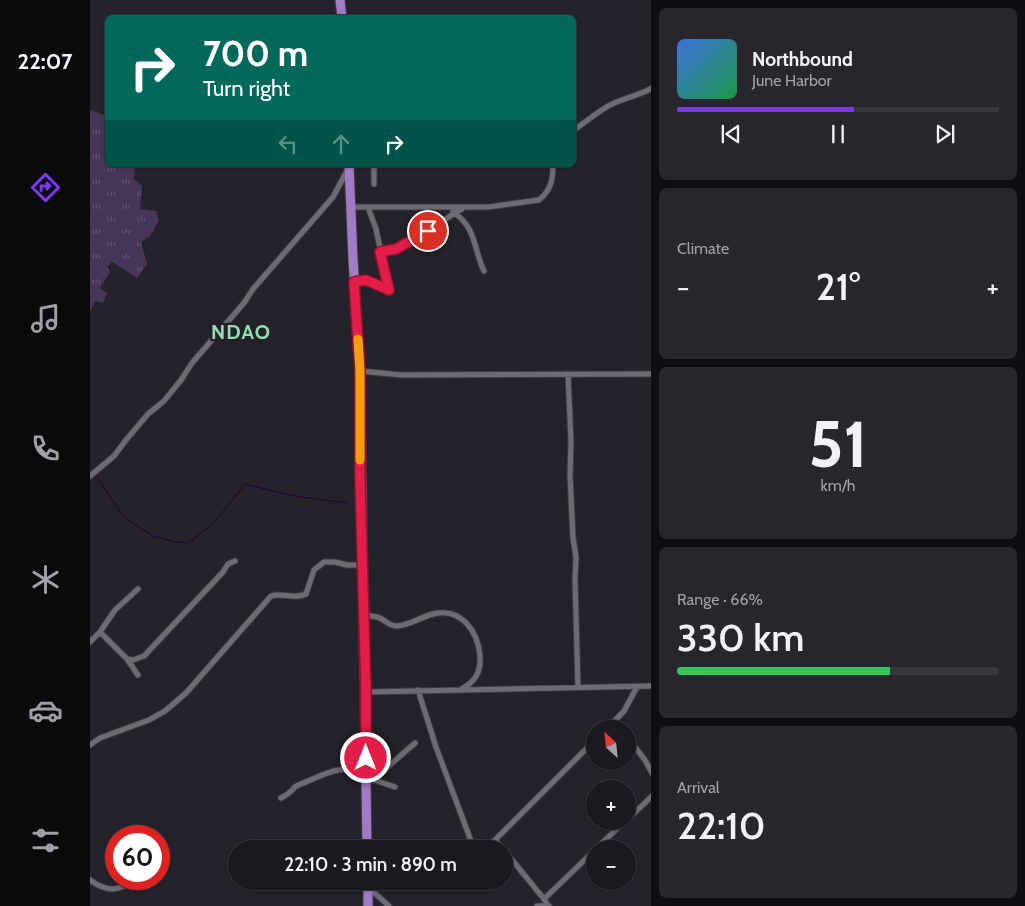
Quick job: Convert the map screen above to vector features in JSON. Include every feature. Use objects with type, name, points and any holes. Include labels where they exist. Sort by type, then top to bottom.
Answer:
[{"type":"main road","points":[[340,0],[342,15]]},
{"type":"main road","points":[[349,167],[360,371],[368,778],[367,840]]},
{"type":"main road","points":[[368,890],[368,906]]},
{"type":"street","points":[[576,129],[608,106],[635,97],[651,88]]},
{"type":"street","points":[[90,476],[114,456],[148,414],[164,401],[192,363],[333,197],[348,167]]},
{"type":"street","points":[[374,167],[374,184]]},
{"type":"street","points":[[351,207],[488,208],[539,200],[550,187],[553,179],[553,167]]},
{"type":"street","points":[[333,197],[340,193],[351,194]]},
{"type":"street","points":[[354,282],[366,280],[389,290],[376,229],[368,207]]},
{"type":"street","points":[[444,207],[465,220],[484,271]]},
{"type":"street","points":[[380,252],[396,249],[430,230],[464,207]]},
{"type":"street","points":[[419,247],[430,238],[428,208]]},
{"type":"street","points":[[360,371],[402,375],[651,374]]},
{"type":"street","points":[[568,374],[571,442],[570,475],[573,538],[576,556],[578,688]]},
{"type":"street","points":[[127,659],[133,660],[144,656],[228,564],[235,561]]},
{"type":"street","points":[[90,745],[100,738],[149,720],[164,711],[186,693],[271,596],[276,594],[297,597],[306,594],[314,570],[324,562],[363,565]]},
{"type":"street","points":[[90,642],[116,610],[138,589]]},
{"type":"street","points":[[365,615],[374,616],[393,626],[407,624],[434,614],[448,612],[461,617],[471,628],[480,652],[480,669],[477,677],[469,685],[459,690]]},
{"type":"street","points":[[100,632],[127,659],[138,675]]},
{"type":"street","points":[[366,692],[651,686]]},
{"type":"street","points":[[616,720],[624,712],[637,687]]},
{"type":"street","points":[[418,690],[436,747],[471,840]]},
{"type":"street","points":[[368,778],[415,743]]},
{"type":"street","points":[[636,748],[646,760],[651,773]]},
{"type":"street","points":[[496,840],[586,749]]},
{"type":"street","points":[[282,798],[291,793],[295,787],[341,769],[355,769],[368,778],[395,787]]},
{"type":"street","points":[[636,811],[651,796]]},
{"type":"street","points":[[646,800],[651,805]]},
{"type":"street","points":[[605,840],[616,830]]},
{"type":"street","points":[[544,899],[586,859]]},
{"type":"street","points":[[513,861],[548,906],[537,906]]},
{"type":"street","points":[[90,880],[96,885],[105,888]]},
{"type":"street","points":[[374,890],[389,906]]},
{"type":"green space","points":[[90,110],[105,115],[105,167],[135,167],[134,179],[142,186],[140,209],[156,211],[159,220],[150,236],[141,242],[147,264],[137,278],[112,262],[107,267],[110,272],[100,288],[107,293],[103,303],[95,301],[90,311]]},
{"type":"waterway","points":[[95,474],[124,517],[153,536],[176,542],[188,543],[213,524],[245,484],[294,496],[347,503]]},
{"type":"slow traffic","points":[[358,339],[360,460]]},
{"type":"district","name":"NDAO","points":[[241,332]]},
{"type":"route","points":[[366,758],[365,615],[360,479],[360,371],[354,282],[366,280],[389,290],[380,252],[396,249],[428,231]]}]
